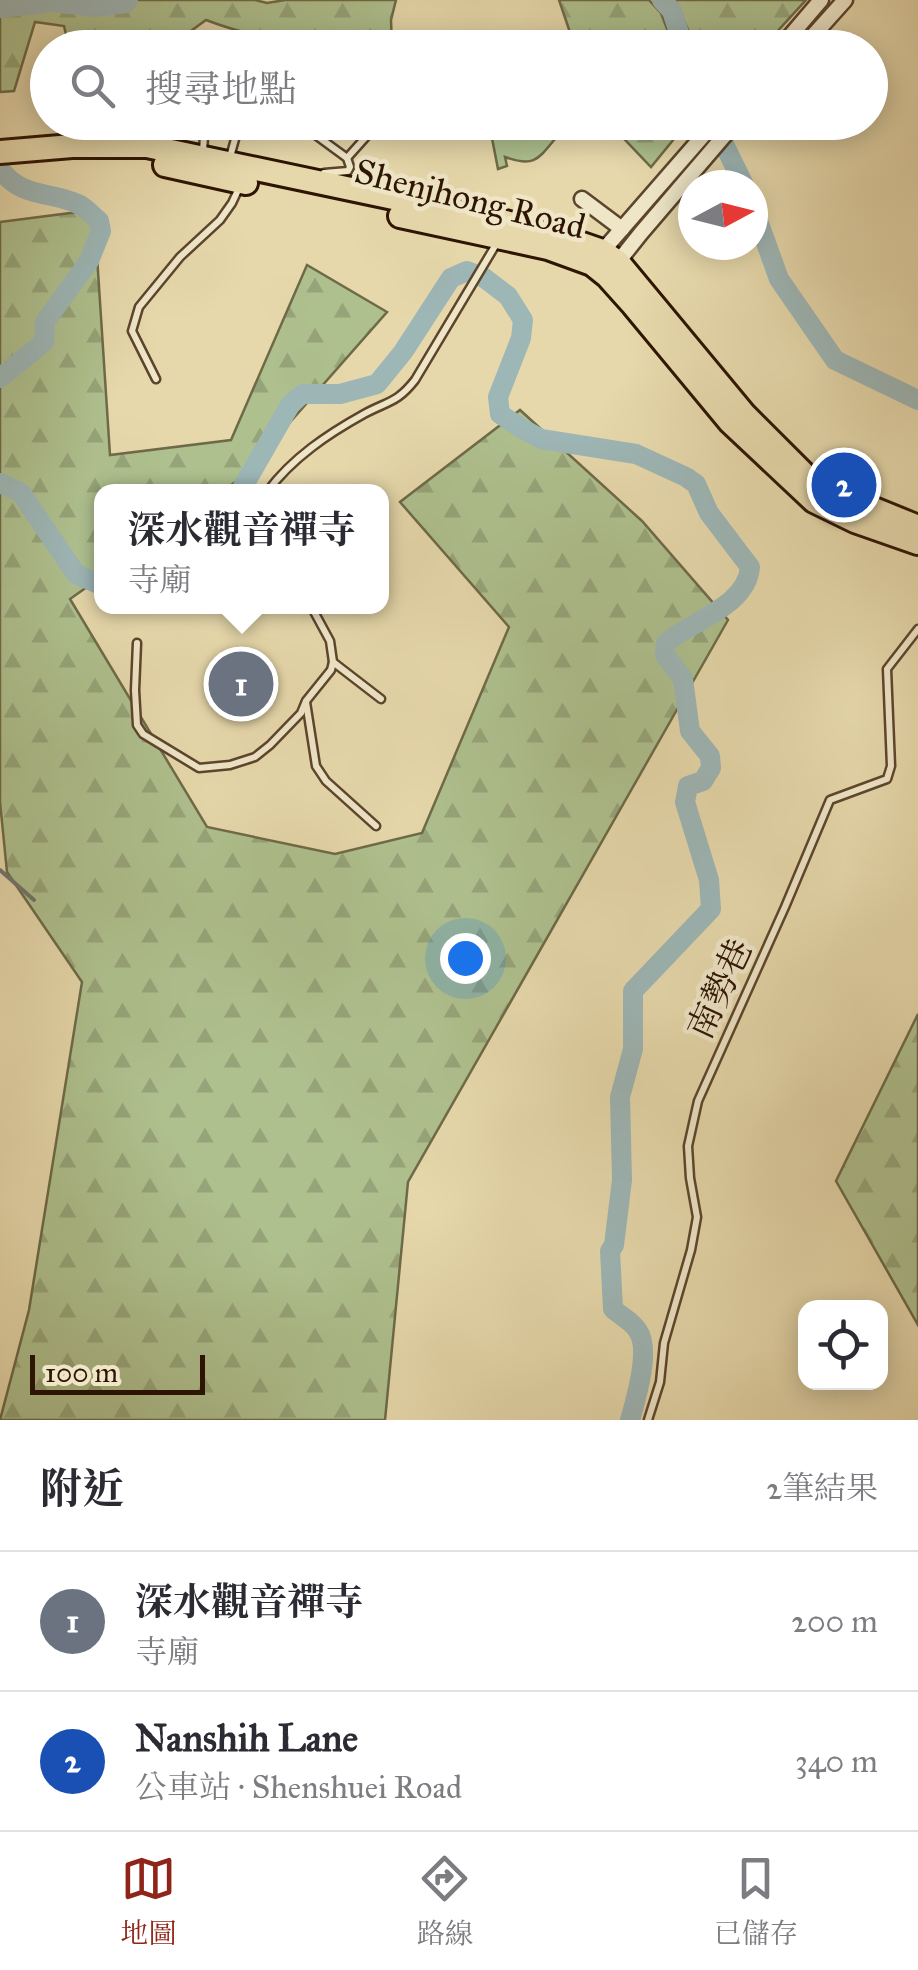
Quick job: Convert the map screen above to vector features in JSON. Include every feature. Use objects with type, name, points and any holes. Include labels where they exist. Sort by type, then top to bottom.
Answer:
[{"type":"main road","name":"Shenjhong Road","points":[[74,153],[147,146],[203,157],[238,171],[501,229]]},
{"type":"main road","points":[[0,152],[74,153]]},
{"type":"main road","name":"Shenjhong Road","points":[[74,153],[289,177],[501,229],[605,263]]},
{"type":"main road","points":[[0,167],[74,153]]},
{"type":"main road","points":[[605,263],[807,477],[918,527]]},
{"type":"main road","points":[[605,263],[730,422],[814,501],[854,522],[918,543]]},
{"type":"street","points":[[795,30],[821,0]]},
{"type":"street","points":[[817,30],[841,2]]},
{"type":"street","points":[[605,263],[626,225],[699,140]]},
{"type":"street","points":[[605,263],[640,232],[720,140]]},
{"type":"street","points":[[582,199],[626,225]]},
{"type":"lane","points":[[203,157],[204,140]]},
{"type":"lane","points":[[156,379],[132,331],[139,307],[232,202],[238,171],[237,140]]},
{"type":"lane","points":[[289,177],[348,171],[347,158],[322,140]]},
{"type":"lane","points":[[347,158],[364,140]]},
{"type":"lane","points":[[274,484],[325,436],[390,404],[405,392],[501,229]]},
{"type":"lane","points":[[136,643],[137,725],[142,734],[199,768],[230,765],[255,757],[302,713],[306,701],[331,670],[330,640],[315,614]]},
{"type":"lane","name":"南勢巷","points":[[648,1420],[660,1382],[664,1342],[692,1250],[697,1217],[688,1146],[698,1101],[830,800],[887,779],[891,766],[887,670],[918,629]]},
{"type":"lane","points":[[333,662],[382,699]]},
{"type":"lane","points":[[306,701],[316,766],[326,781],[376,826]]},
{"type":"green space","points":[[0,0],[396,0],[391,30],[237,30],[206,20],[192,30],[65,30],[64,26],[35,22],[14,91],[0,92]]},
{"type":"green space","points":[[559,0],[649,0],[661,13],[668,30],[569,30]]},
{"type":"green space","points":[[675,0],[806,0],[779,30],[688,30]]},
{"type":"green space","points":[[492,140],[554,140],[534,160],[522,162],[505,157],[507,166],[498,169]]},
{"type":"green space","points":[[625,140],[673,140],[651,167]]},
{"type":"green space","points":[[94,210],[110,455],[231,440],[307,265],[387,312],[232,484],[94,484],[94,582],[70,599],[207,827],[335,854],[422,833],[509,627],[400,502],[520,410],[642,521],[728,620],[408,1182],[385,1420],[0,1420],[29,1310],[82,982],[7,872],[0,802],[0,222]]},
{"type":"green space","points":[[918,1014],[918,1325],[836,1181]]},
{"type":"waterway","points":[[0,8],[54,2],[95,7],[128,0]]},
{"type":"waterway","points":[[662,0],[672,11],[678,30]]},
{"type":"waterway","points":[[722,140],[737,170]]},
{"type":"waterway","points":[[0,169],[18,186],[80,205],[99,221],[101,231],[89,261],[45,322],[44,342],[0,378]]},
{"type":"waterway","points":[[768,249],[779,279],[835,360],[918,400]]},
{"type":"waterway","points":[[245,484],[290,405],[302,394],[340,394],[377,384],[403,352],[451,278],[467,271],[483,277],[508,296],[523,320],[521,338],[498,397],[500,414],[541,439],[636,454],[686,477],[696,484],[709,513],[750,567],[747,581],[729,602],[666,643],[665,655],[683,679],[690,731],[710,756],[711,768],[703,781],[688,786],[685,802],[709,880],[711,909],[633,991],[633,1049],[620,1097],[622,1180],[610,1251],[613,1309],[636,1328],[642,1339],[641,1375],[630,1420]]},
{"type":"waterway","points":[[0,483],[21,493],[76,574],[94,582]]},
{"type":"waterway","points":[[0,870],[34,900]]},
{"type":"place","name":"Nanshih Lane","points":[[844,485]]},
{"type":"place","name":"深水觀音禪寺","points":[[241,684]]}]
